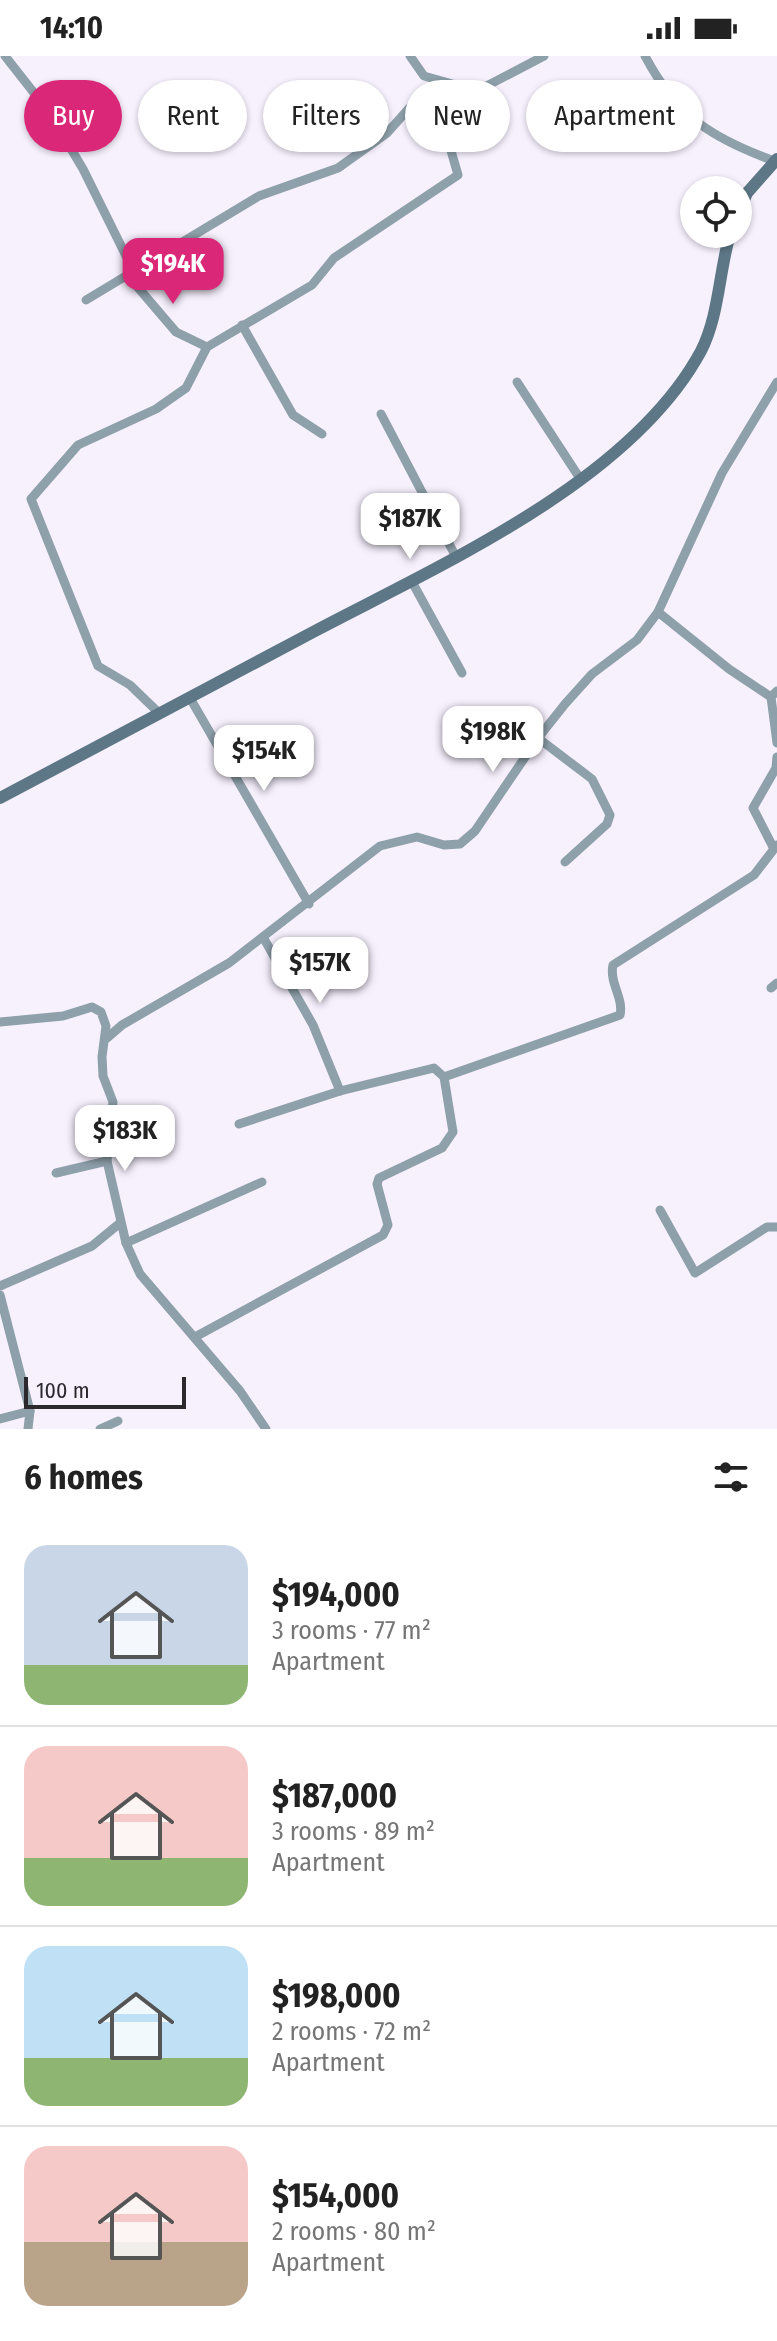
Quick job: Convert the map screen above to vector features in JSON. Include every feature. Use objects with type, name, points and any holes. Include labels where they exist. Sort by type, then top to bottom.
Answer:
[{"type":"street","points":[[5,56],[49,112],[83,169],[132,276],[176,332],[207,347]]},
{"type":"street","points":[[410,56],[424,76],[439,80]]},
{"type":"street","points":[[498,80],[544,56]]},
{"type":"street","points":[[645,56],[663,90],[684,114],[712,133],[776,161],[752,187]]},
{"type":"street","points":[[86,300],[132,276],[259,196],[338,168],[387,133],[405,113]]},
{"type":"street","points":[[160,714],[130,685],[98,666],[31,499],[78,445],[156,409],[186,388],[207,347],[312,285],[334,258],[458,175],[451,152]]},
{"type":"street","points":[[0,798],[456,557],[581,480],[639,434],[701,350],[715,311],[726,248]]},
{"type":"street","points":[[242,325],[293,415],[322,434]]},
{"type":"street","points":[[517,382],[581,480]]},
{"type":"street","points":[[107,1038],[122,1025],[229,963],[380,846],[417,837],[444,845],[460,844],[475,831],[538,738],[592,674],[637,640],[658,612],[722,473],[777,382]]},
{"type":"street","points":[[381,414],[456,557]]},
{"type":"street","points":[[411,580],[462,673]]},
{"type":"street","points":[[658,612],[729,669],[774,694],[777,743]]},
{"type":"street","points":[[190,698],[309,904]]},
{"type":"street","points":[[538,738],[592,779],[610,815],[607,824],[565,862]]},
{"type":"street","points":[[444,1077],[620,1015],[622,1009],[611,975],[613,965],[754,875],[775,846],[753,808],[756,797],[776,768],[777,757]]},
{"type":"street","points":[[263,937],[313,1025],[340,1091]]},
{"type":"street","points":[[0,1022],[63,1016],[92,1007],[101,1012],[107,1038],[102,1057],[103,1076],[113,1102],[107,1161],[126,1243],[140,1274],[240,1391],[266,1429]]},
{"type":"street","points":[[195,1337],[383,1235],[388,1225],[377,1184],[379,1178],[442,1148],[453,1132],[444,1077],[434,1068],[340,1091],[239,1124]]},
{"type":"street","points":[[56,1173],[107,1161]]},
{"type":"street","points":[[126,1243],[262,1182]]},
{"type":"street","points":[[660,1210],[695,1273],[767,1227],[777,1227]]},
{"type":"street","points":[[0,1286],[92,1246],[120,1223]]},
{"type":"street","points":[[0,1295],[30,1411],[28,1429]]},
{"type":"street","points":[[0,1419],[30,1411]]},
{"type":"street","points":[[100,1429],[118,1421]]}]
